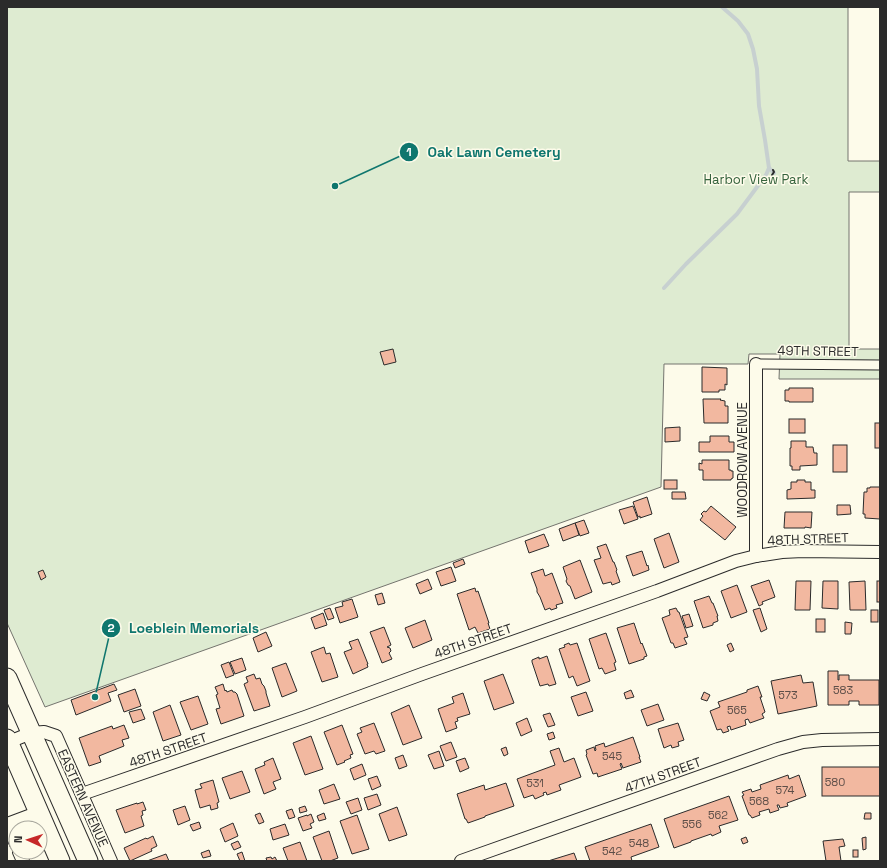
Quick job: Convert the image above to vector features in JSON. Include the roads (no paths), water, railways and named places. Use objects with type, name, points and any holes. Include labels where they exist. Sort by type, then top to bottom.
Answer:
[{"type":"main road","name":"EASTERN AVENUE","points":[[7,678],[88,861]]},
{"type":"main road","name":"EASTERN AVENUE","points":[[8,741],[60,861]]},
{"type":"main road","points":[[39,812],[62,803]]},
{"type":"street","name":"49TH STREET","points":[[756,364],[880,365]]},
{"type":"street","name":"WOODROW AVENUE","points":[[756,364],[756,556]]},
{"type":"street","name":"48TH STREET","points":[[82,794],[298,720],[422,674],[657,591],[736,561],[782,552],[880,552]]},
{"type":"street","name":"EASTERN AVENUE","points":[[8,741],[31,733],[44,732],[56,736],[111,861]]},
{"type":"street","name":"47TH STREET","points":[[461,861],[778,749],[803,742],[822,740],[880,739]]},
{"type":"street","points":[[7,824],[39,812]]},
{"type":"waterway","points":[[664,288],[737,214],[766,175],[769,168],[759,106],[757,69],[753,49],[748,34],[738,21],[722,7]]},
{"type":"waterway","points":[[769,168],[774,173]]},
{"type":"place","name":"Oak Lawn Cemetery","points":[[335,186]]},
{"type":"place","name":"Loeblein Memorials","points":[[95,697]]},
{"type":"park label","name":"Harbor View Park","points":[[756,179]]}]
